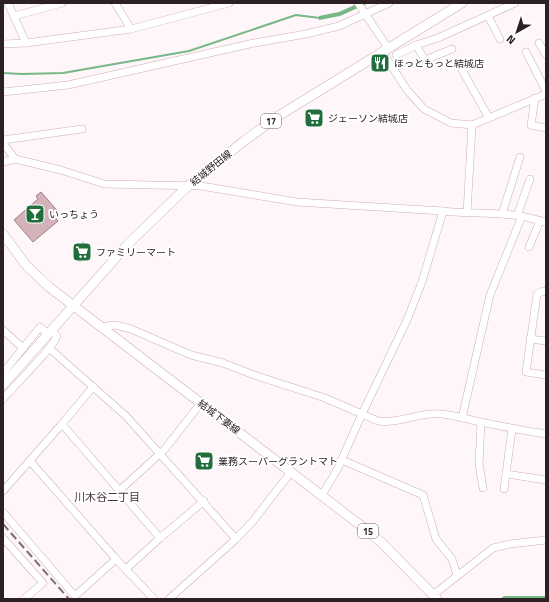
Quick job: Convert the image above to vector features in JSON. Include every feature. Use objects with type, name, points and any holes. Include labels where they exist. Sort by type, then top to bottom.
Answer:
[{"type":"main road","name":"結城野田線","points":[[3,385],[128,244],[189,185],[244,141],[280,115],[462,3]]},
{"type":"main road","name":"結城下妻線","points":[[3,234],[34,273],[73,306],[322,495],[382,543],[435,597]]},
{"type":"street","points":[[8,3],[26,43]]},
{"type":"street","points":[[14,16],[62,3]]},
{"type":"street","points":[[115,3],[131,29]]},
{"type":"street","points":[[3,44],[26,43],[131,29],[209,6],[230,3]]},
{"type":"street","points":[[3,92],[68,85],[254,43],[306,34],[339,26],[389,3]]},
{"type":"street","points":[[396,55],[416,45],[438,38],[515,3]]},
{"type":"street","points":[[360,5],[407,90],[424,109],[451,123],[472,125],[546,93],[526,52]]},
{"type":"street","points":[[488,16],[500,39]]},
{"type":"street","points":[[539,43],[546,55]]},
{"type":"street","points":[[416,45],[425,60],[452,49]]},
{"type":"street","points":[[461,68],[489,118]]},
{"type":"street","points":[[535,98],[531,125],[546,128]]},
{"type":"street","points":[[467,213],[472,125]]},
{"type":"street","points":[[15,159],[3,141],[82,129]]},
{"type":"street","points":[[502,214],[520,157]]},
{"type":"street","points":[[3,162],[15,159],[61,170],[104,184],[189,185],[297,202],[519,216],[543,222],[529,247]]},
{"type":"street","points":[[462,418],[490,295],[519,216],[530,180]]},
{"type":"street","points":[[322,495],[342,460],[362,414],[407,320],[422,282],[443,211]]},
{"type":"street","points":[[546,292],[543,291],[537,294],[526,372],[546,375]]},
{"type":"street","points":[[101,327],[115,325],[131,329],[191,355],[223,363],[254,375],[325,398],[378,421],[398,421],[426,414],[442,414],[512,429],[546,434]]},
{"type":"street","points":[[3,373],[40,327],[57,336],[49,348],[3,399]]},
{"type":"street","points":[[3,330],[23,348]]},
{"type":"street","points":[[530,339],[546,341]]},
{"type":"street","points":[[49,348],[126,416],[204,501],[236,539]]},
{"type":"street","points":[[3,491],[93,387]]},
{"type":"street","points":[[119,491],[161,453],[201,403]]},
{"type":"street","points":[[481,422],[479,464],[483,488]]},
{"type":"street","points":[[62,424],[160,538]]},
{"type":"street","points":[[504,489],[512,429]]},
{"type":"street","points":[[342,460],[423,495],[436,539],[452,559],[457,575]]},
{"type":"street","points":[[30,461],[116,559],[154,599]]},
{"type":"street","points":[[169,599],[236,539],[253,521],[291,472]]},
{"type":"street","points":[[506,474],[546,480]]},
{"type":"street","points":[[126,569],[204,501]]},
{"type":"street","points":[[3,512],[75,596],[116,559]]},
{"type":"street","points":[[3,538],[43,583],[24,599]]},
{"type":"street","points":[[435,597],[457,575],[493,548],[510,544],[546,540]]},
{"type":"shaded area","points":[[359,3],[369,3],[340,16],[319,20],[319,16],[339,12]]},
{"type":"shaded area","points":[[504,596],[546,596],[546,599],[500,599]]},
{"type":"building","points":[[41,192],[61,215],[56,219],[58,221],[33,242],[14,220],[38,199],[36,196]]},
{"type":"building","name":"ファミリーマート","points":[[83,242],[91,249],[80,262],[73,255]]},
{"type":"waterway","points":[[3,73],[63,73],[189,51],[296,15],[320,18]]},
{"type":"railway","points":[[3,524],[69,599]]},
{"type":"place","name":"ほっともっと結城店","points":[[380,63]]},
{"type":"place","name":"ジェーソン結城店","points":[[314,118]]},
{"type":"place","name":"いっちょう","points":[[35,214]]},
{"type":"place","name":"ファミリーマート","points":[[82,252]]},
{"type":"place","name":"業務スーパーグラントマト","points":[[204,461]]},
{"type":"district","name":"川木谷二丁目","points":[[107,497]]}]
